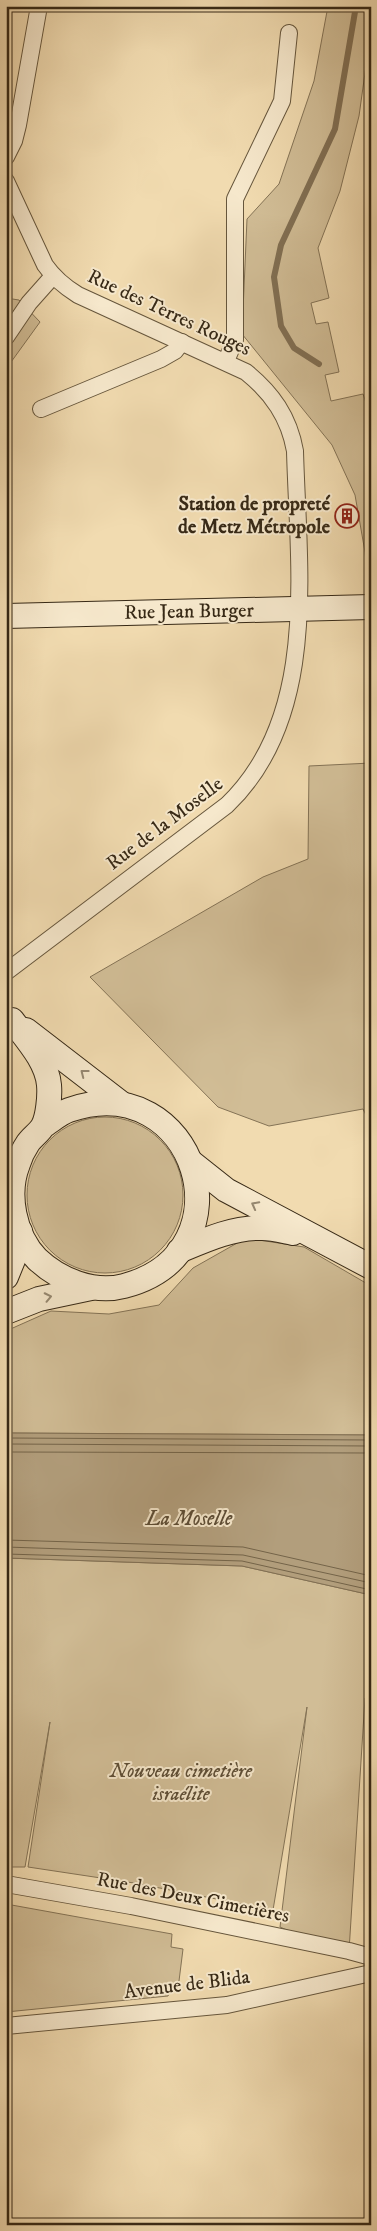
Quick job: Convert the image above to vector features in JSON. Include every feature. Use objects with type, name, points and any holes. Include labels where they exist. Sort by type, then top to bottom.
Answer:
[{"type":"main road","name":"Rue Jean Burger","points":[[6,616],[364,607]]},
{"type":"main road","points":[[9,1017],[52,1048],[122,1104],[151,1115],[176,1135],[192,1162],[198,1193],[194,1224],[180,1252]]},
{"type":"main road","points":[[9,1017],[40,1059],[49,1085],[43,1126]]},
{"type":"main road","points":[[6,1277],[15,1255],[13,1186],[18,1164],[28,1143],[43,1126],[66,1110],[94,1103],[122,1104]]},
{"type":"main road","points":[[192,1162],[226,1190],[371,1267]]},
{"type":"main road","points":[[13,1214],[37,1258],[62,1278],[92,1287],[117,1288],[141,1281],[162,1269],[180,1252],[204,1240],[231,1232],[262,1228],[314,1236]]},
{"type":"main road","points":[[6,1312],[39,1299],[92,1287]]},
{"type":"street","points":[[6,157],[14,141],[18,125],[39,6]]},
{"type":"street","points":[[226,361],[235,340],[235,199],[282,101],[289,33]]},
{"type":"street","name":"Rue des Terres Rouges","points":[[6,181],[45,265],[53,276],[78,295],[226,361],[246,372],[266,388],[282,411],[293,437],[295,451],[299,609]]},
{"type":"street","points":[[6,337],[29,303],[53,276]]},
{"type":"street","points":[[41,409],[161,359],[175,351],[182,342]]},
{"type":"street","name":"Rue de la Moselle","points":[[6,972],[227,805],[252,778],[283,714],[295,659],[299,609]]},
{"type":"street","name":"Rue des Deux Cimetières","points":[[6,1884],[131,1906],[371,1957]]},
{"type":"street","name":"Avenue de Blida","points":[[6,2026],[227,2005],[371,1973]]},
{"type":"green space","points":[[328,6],[371,6],[371,30],[359,116],[340,191],[318,248],[329,298],[311,303],[316,324],[328,322],[339,372],[325,375],[331,401],[363,394],[371,417],[371,609],[365,552],[355,495],[332,445],[242,334],[247,219],[279,184],[314,81]]},
{"type":"green space","points":[[6,298],[19,300],[40,322],[6,369]]},
{"type":"green space","points":[[371,763],[371,1125],[363,1109],[269,1126],[218,1107],[90,977],[263,877],[308,859],[309,766]]},
{"type":"green space","points":[[105,1117],[135,1123],[148,1130],[160,1140],[170,1152],[177,1165],[183,1195],[177,1225],[170,1238],[160,1250],[148,1260],[135,1267],[105,1273],[75,1267],[62,1260],[50,1250],[40,1238],[33,1225],[27,1195],[33,1165],[40,1152],[50,1140],[62,1130],[75,1123]]},
{"type":"green space","points":[[246,1238],[304,1247],[371,1286],[371,1435],[6,1433],[6,1331],[51,1311],[109,1314],[159,1305],[193,1268]]},
{"type":"green space","name":"Nouveau cimetière israélite","points":[[6,1558],[242,1566],[371,1595],[371,1698],[365,1698],[349,1951],[324,1946],[280,1927],[307,1707],[273,1910],[134,1883],[28,1867],[50,1722],[25,1867],[6,1867]]},
{"type":"green space","points":[[6,1904],[172,1934],[171,1947],[183,1949],[179,1981],[172,1986],[168,1996],[6,2012]]},
{"type":"water","name":"La Moselle","points":[[6,1433],[371,1435],[371,1595],[242,1566],[6,1558]]},
{"type":"waterway","points":[[319,364],[294,348],[281,326],[274,277],[281,245],[335,129],[356,6]]},
{"type":"waterway","points":[[368,463],[371,473]]},
{"type":"place","name":"Station de propreté de Metz Métropole","points":[[347,516]]}]
